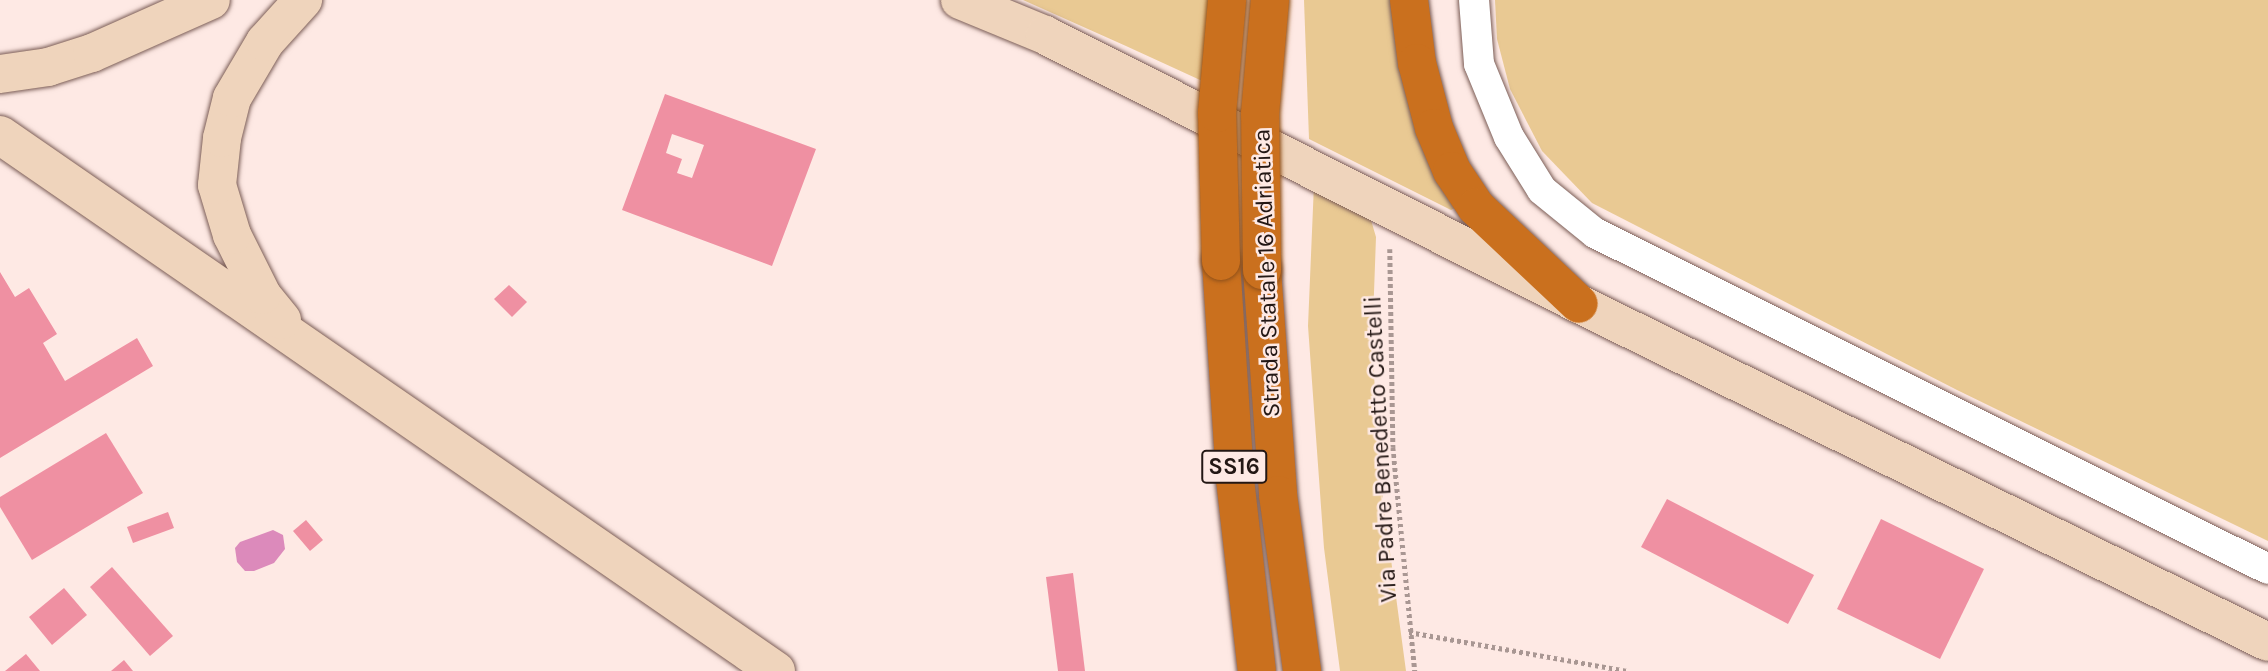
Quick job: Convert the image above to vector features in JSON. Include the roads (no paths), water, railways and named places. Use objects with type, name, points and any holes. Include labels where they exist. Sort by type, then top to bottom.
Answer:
[{"type":"highway","name":"Strada Statale 16 Adriatica","points":[[1227,0],[1217,113],[1220,261],[1235,479],[1257,671]]},
{"type":"highway","name":"Strada Statale 16 Adriatica","points":[[1270,0],[1260,114],[1262,270],[1278,495],[1302,671]]},
{"type":"highway","points":[[1409,0],[1417,63],[1434,128],[1452,171],[1476,206],[1579,304]]},
{"type":"main road","points":[[0,74],[48,67],[92,53],[211,0]]},
{"type":"main road","points":[[302,344],[262,295],[232,235],[217,185],[222,138],[232,99],[264,42],[303,0]]},
{"type":"main road","points":[[960,0],[1045,35],[1579,304],[2268,642]]},
{"type":"main road","points":[[0,135],[776,671]]},
{"type":"street","points":[[1474,0],[1479,64],[1509,137],[1542,190],[1595,233],[2268,569]]}]
